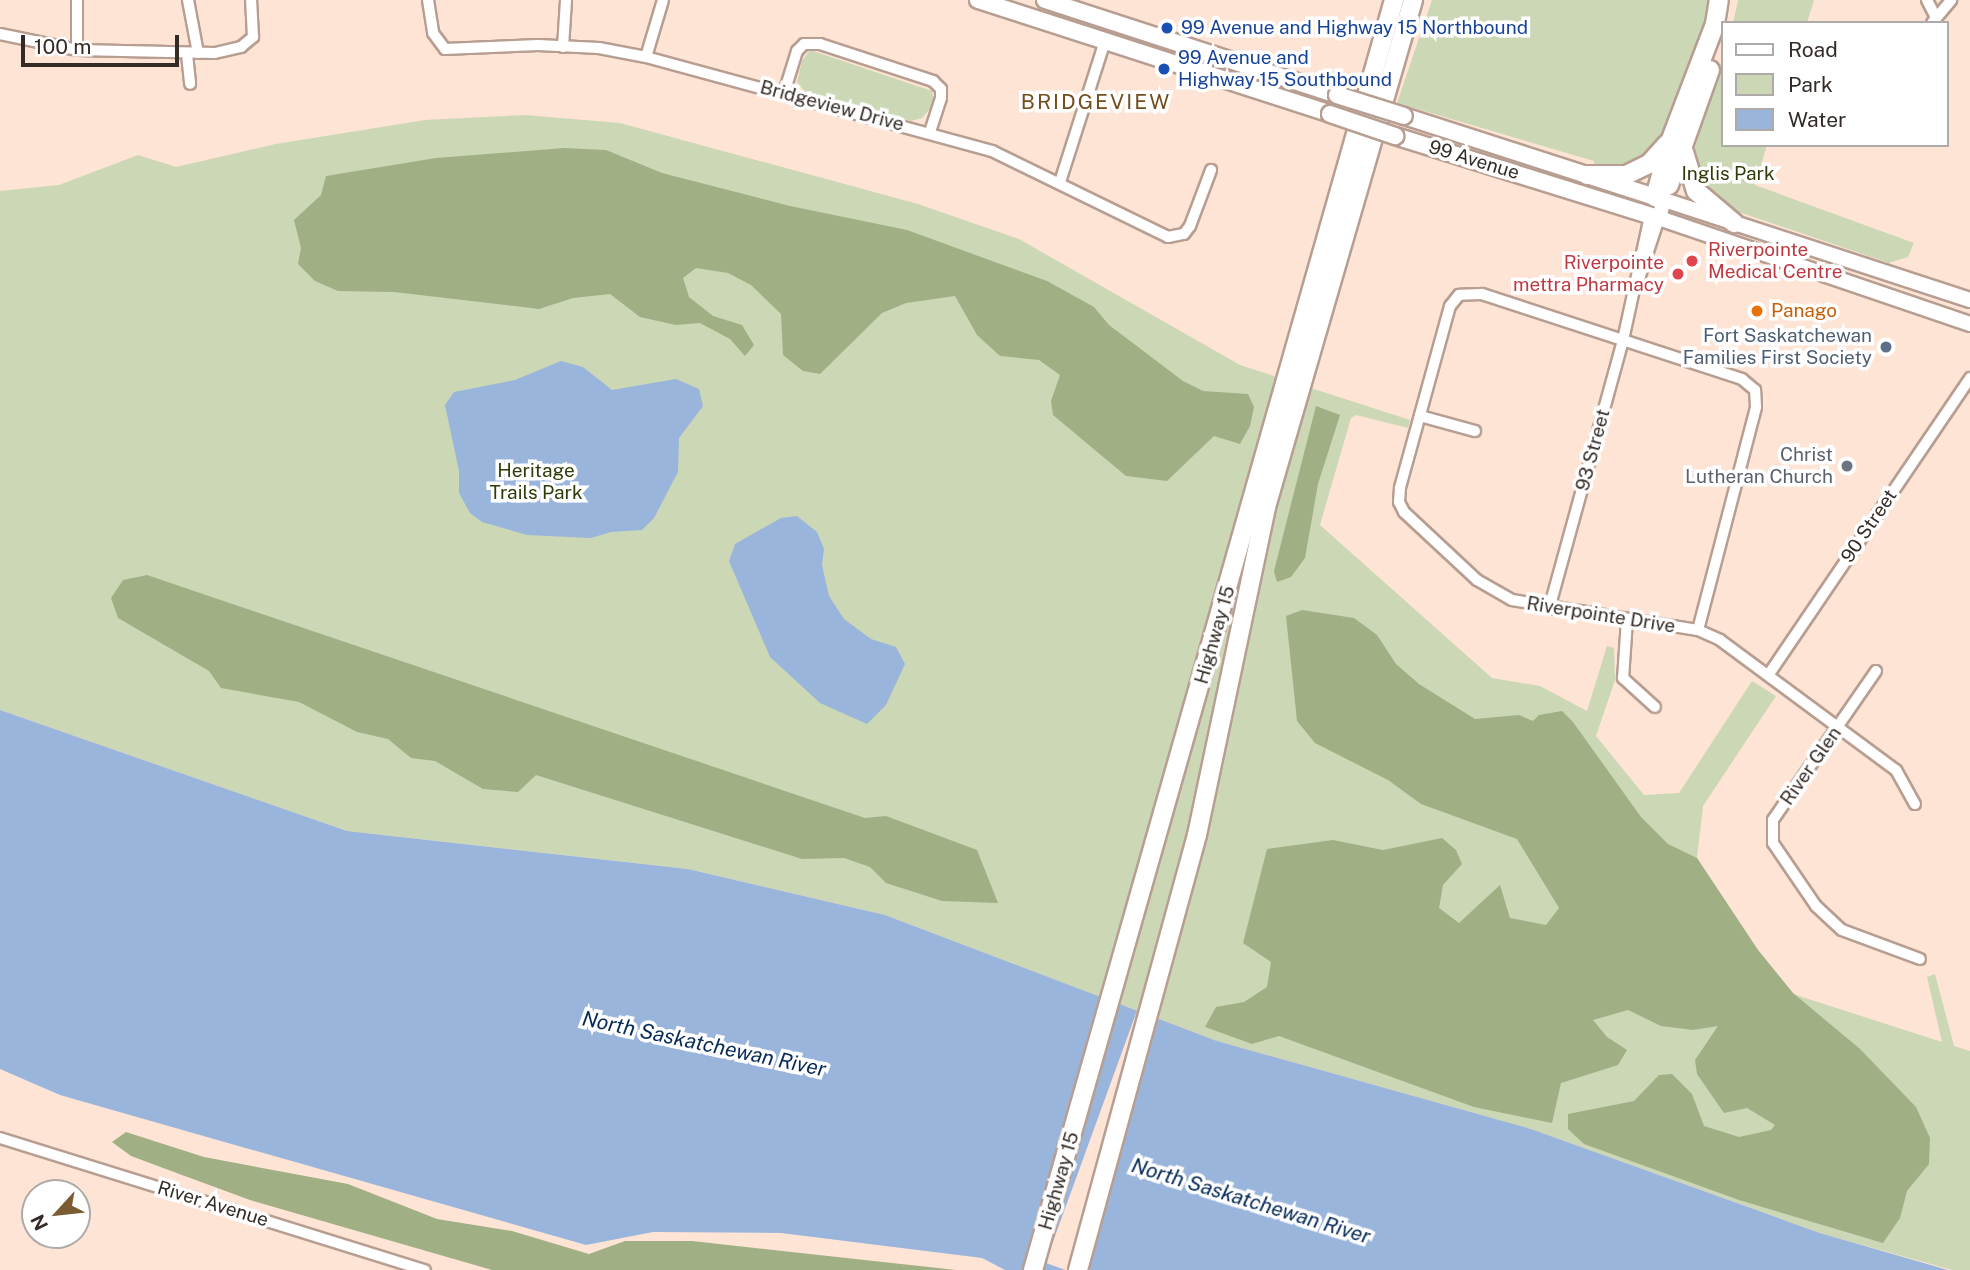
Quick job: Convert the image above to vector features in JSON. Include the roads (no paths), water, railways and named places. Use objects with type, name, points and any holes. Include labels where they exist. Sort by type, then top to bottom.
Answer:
[{"type":"main road","name":"99 Avenue","points":[[978,0],[1395,136],[1655,217]]},
{"type":"main road","name":"99 Avenue","points":[[1045,0],[1660,198]]},
{"type":"main road","name":"Highway 15","points":[[1034,1270],[1394,0]]},
{"type":"main road","name":"Highway 15","points":[[1078,1270],[1208,791],[1266,507],[1413,0]]},
{"type":"main road","points":[[1398,49],[1423,0]]},
{"type":"main road","points":[[1660,198],[1715,24],[1719,0]]},
{"type":"main road","points":[[1727,21],[1731,0]]},
{"type":"main road","points":[[1587,175],[1626,175],[1649,164],[1676,144],[1722,36]]},
{"type":"main road","points":[[1676,144],[1696,191],[1734,223]]},
{"type":"street","points":[[77,0],[77,50]]},
{"type":"street","points":[[188,0],[192,54],[190,84]]},
{"type":"street","points":[[0,34],[77,50],[192,54],[236,49],[250,41],[254,25],[251,0]]},
{"type":"street","name":"Bridgeview Drive","points":[[428,0],[433,33],[445,49],[563,47],[646,57],[992,151],[1168,237],[1176,237],[1190,226],[1210,170]]},
{"type":"street","points":[[563,47],[566,0]]},
{"type":"street","points":[[646,57],[663,0]]},
{"type":"street","points":[[1927,0],[1934,20]]},
{"type":"street","points":[[1934,20],[1951,0]]},
{"type":"street","points":[[1060,182],[1105,41]]},
{"type":"street","points":[[784,93],[797,51],[804,44],[820,44],[933,81],[941,89],[942,98],[930,132]]},
{"type":"street","name":"93 Street","points":[[1549,609],[1660,198]]},
{"type":"street","name":"99 Avenue","points":[[1660,198],[1970,300]]},
{"type":"street","name":"99 Avenue","points":[[1655,217],[1970,324]]},
{"type":"street","name":"Riverpointe Drive","points":[[1623,340],[1465,292],[1450,306],[1398,495],[1404,512],[1487,587],[1512,600],[1549,609],[1698,629],[1769,674],[1840,725],[1896,770],[1914,804]]},
{"type":"street","points":[[1623,340],[1742,379],[1755,390],[1756,407],[1698,629]]},
{"type":"street","name":"90 Street","points":[[1769,674],[1970,378]]},
{"type":"street","points":[[1420,416],[1475,431]]},
{"type":"street","points":[[1627,620],[1623,678],[1654,707]]},
{"type":"street","name":"River Glen","points":[[1876,671],[1773,820],[1773,843],[1815,906],[1842,930],[1920,960]]},
{"type":"street","name":"River Avenue","points":[[0,1138],[425,1270]]},
{"type":"water","points":[[561,361],[583,367],[612,390],[676,379],[699,389],[703,406],[679,438],[678,472],[654,518],[642,530],[611,532],[591,538],[527,535],[482,522],[470,513],[459,493],[459,471],[445,405],[454,392],[515,380]]},
{"type":"water","points":[[797,516],[817,532],[824,549],[822,565],[829,596],[844,619],[871,639],[896,647],[905,664],[886,705],[867,724],[820,703],[770,657],[729,561],[735,544],[781,518]]},
{"type":"water","name":"North Saskatchewan River","points":[[0,710],[347,831],[688,869],[885,915],[1217,1041],[1531,1129],[1820,1233],[1948,1270],[1005,1270],[982,1258],[781,1233],[653,1232],[586,1245],[60,1095],[0,1069]]},
{"type":"place","name":"99 Avenue and Highway 15 Northbound","points":[[1167,28]]},
{"type":"place","name":"99 Avenue and Highway 15 Southbound","points":[[1164,69]]},
{"type":"place","name":"Riverpointe Medical Centre","points":[[1692,261]]},
{"type":"place","name":"Riverpointe mettra Pharmacy","points":[[1678,274]]},
{"type":"place","name":"Panago","points":[[1757,311]]},
{"type":"place","name":"Fort Saskatchewan Families First Society","points":[[1886,347]]},
{"type":"place","name":"Christ Lutheran Church","points":[[1847,466]]},
{"type":"district","name":"BRIDGEVIEW","points":[[1096,102]]},
{"type":"park label","name":"Inglis Park","points":[[1728,174]]},
{"type":"park label","name":"Heritage Trails Park","points":[[536,482]]}]
